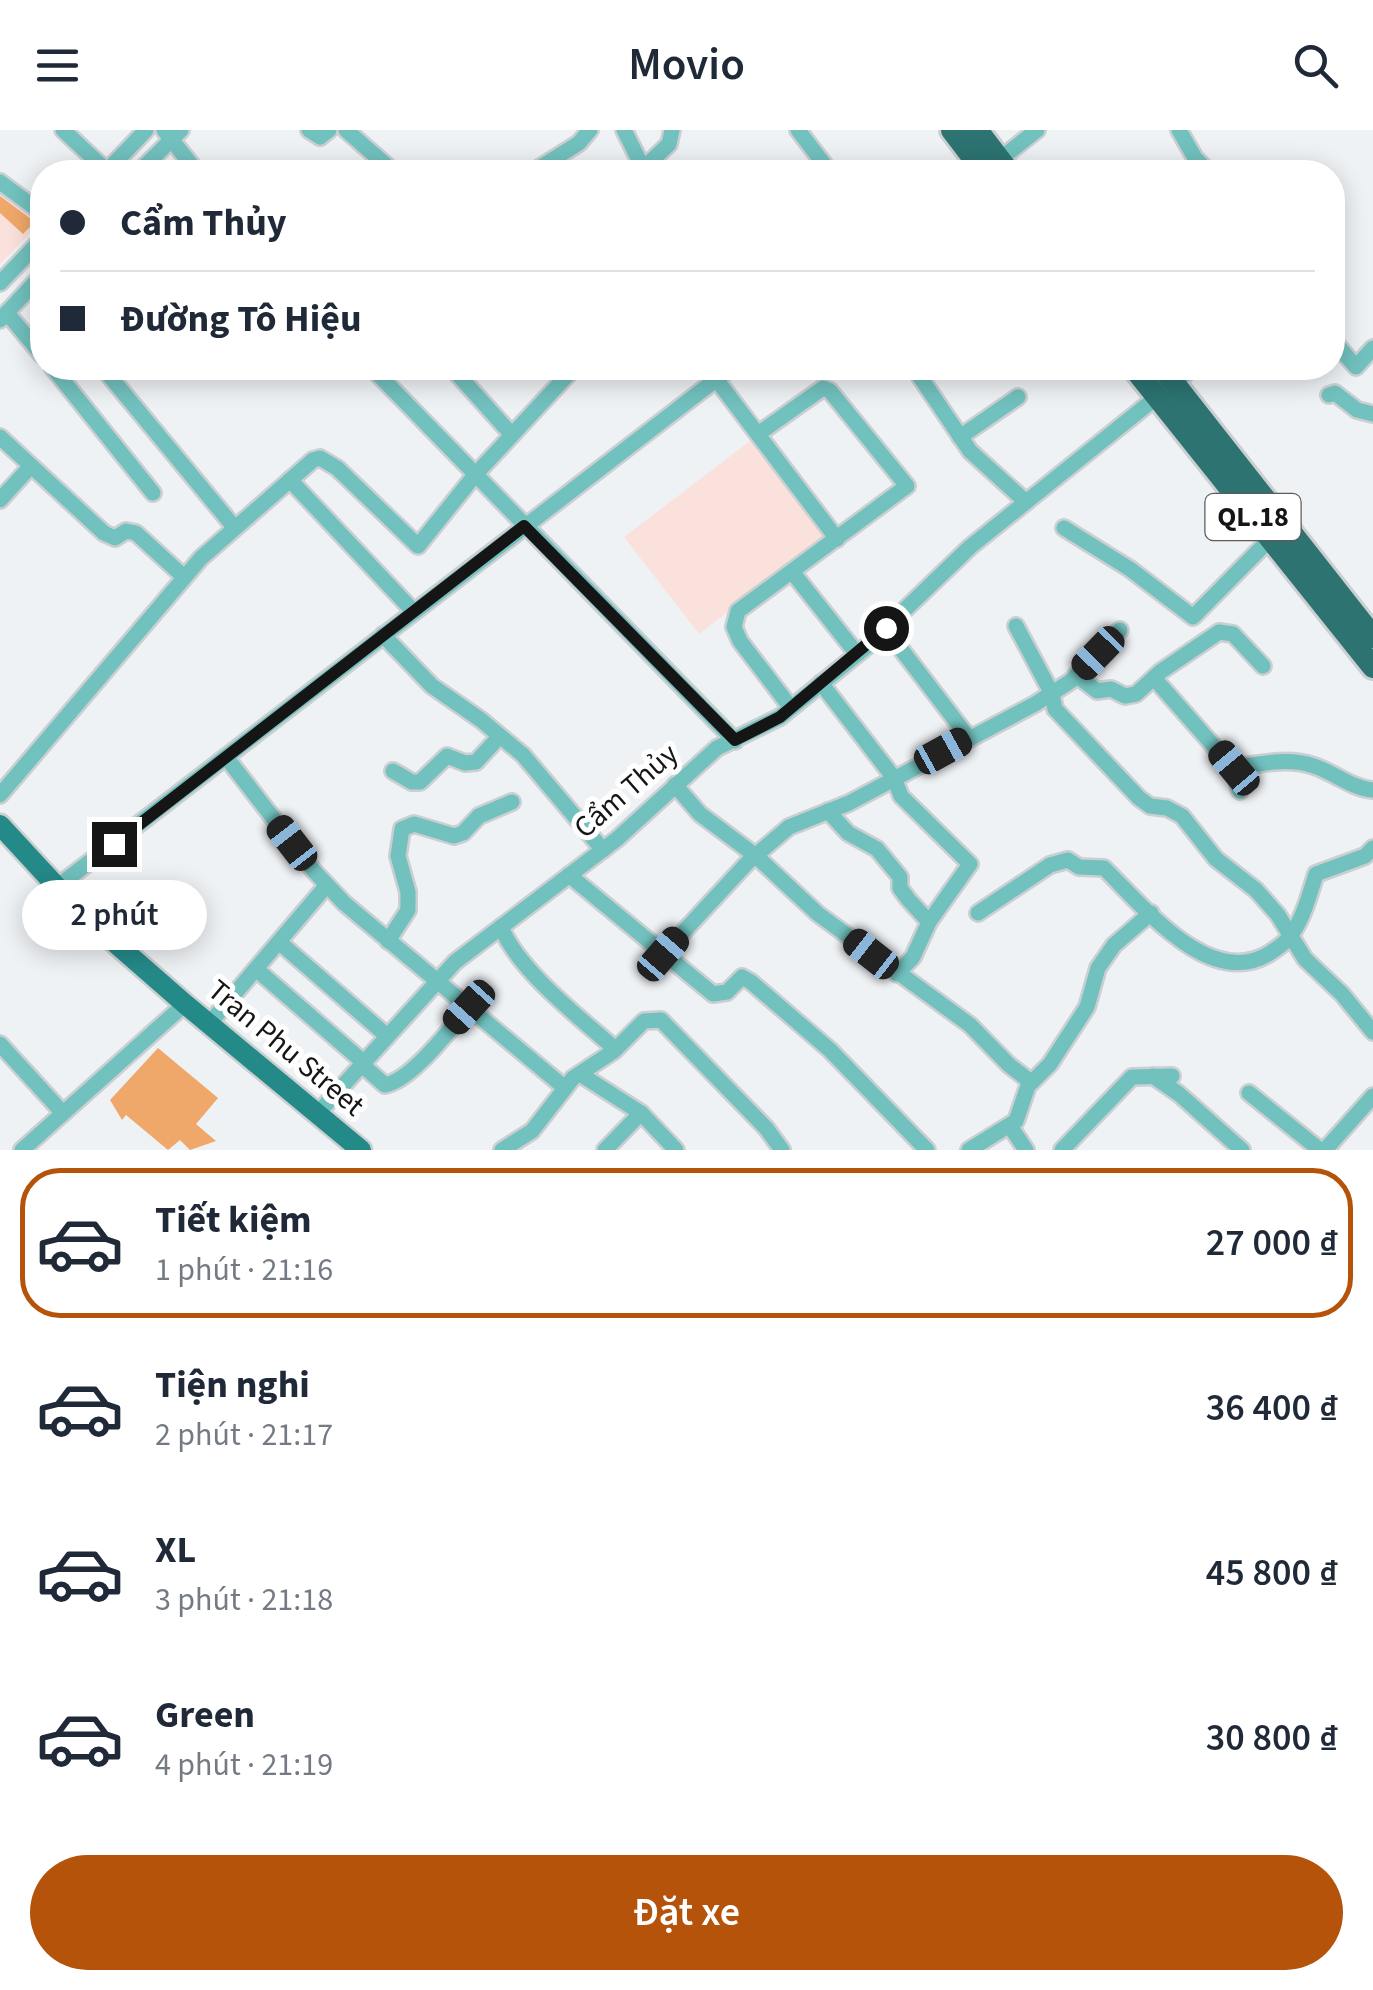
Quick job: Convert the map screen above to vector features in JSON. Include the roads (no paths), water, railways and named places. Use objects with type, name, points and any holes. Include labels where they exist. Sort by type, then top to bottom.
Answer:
[{"type":"highway","points":[[952,130],[982,160]]},
{"type":"highway","points":[[977,130],[988,160]]},
{"type":"highway","name":"QL.18","points":[[1164,382],[1270,538],[1373,667]]},
{"type":"highway","name":"QL.18","points":[[1164,382],[1373,636]]},
{"type":"main road","name":"Tran Phu Street","points":[[0,826],[82,914],[361,1150]]},
{"type":"street","points":[[63,130],[94,160]]},
{"type":"street","points":[[117,160],[146,130]]},
{"type":"street","points":[[309,130],[320,137],[329,130]]},
{"type":"street","points":[[346,130],[380,160]]},
{"type":"street","points":[[552,160],[579,143],[590,130]]},
{"type":"street","points":[[624,130],[639,160]]},
{"type":"street","points":[[654,160],[669,144],[672,130]]},
{"type":"street","points":[[798,130],[821,160]]},
{"type":"street","points":[[1003,160],[1037,130]]},
{"type":"street","points":[[1180,130],[1198,160]]},
{"type":"street","points":[[149,160],[172,133],[189,160]]},
{"type":"street","points":[[0,182],[30,204]]},
{"type":"street","points":[[0,283],[29,253]]},
{"type":"street","points":[[30,293],[4,316],[30,343]]},
{"type":"street","points":[[1345,354],[1356,367],[1373,348]]},
{"type":"street","points":[[62,380],[152,493]]},
{"type":"street","points":[[113,380],[234,526]]},
{"type":"street","points":[[384,380],[735,740]]},
{"type":"street","points":[[463,380],[512,435]]},
{"type":"street","points":[[0,795],[184,578],[234,526],[314,460],[326,460],[418,546],[475,474],[563,380]]},
{"type":"street","points":[[57,888],[715,380]]},
{"type":"street","points":[[717,380],[837,539]]},
{"type":"street","points":[[922,380],[970,451],[1026,502]]},
{"type":"street","name":"Cẩm Thủy","points":[[319,1112],[455,962],[604,850],[717,748],[791,708],[822,683],[886,628],[970,546],[1164,382]]},
{"type":"street","points":[[758,434],[823,388],[830,391],[907,486],[738,611],[734,626],[740,641],[791,708]]},
{"type":"street","points":[[1329,395],[1335,393],[1356,410],[1373,414]]},
{"type":"street","points":[[960,437],[1018,397]]},
{"type":"street","points":[[0,437],[104,533],[115,538],[126,531],[136,533],[184,578]]},
{"type":"street","points":[[0,500],[31,466]]},
{"type":"street","points":[[290,480],[414,612]]},
{"type":"street","points":[[1064,528],[1130,569],[1193,617],[1270,538]]},
{"type":"street","points":[[793,572],[857,654]]},
{"type":"street","points":[[1016,626],[1056,709],[1140,798],[1150,806],[1167,808],[1182,816],[1216,860],[1267,903],[1305,959],[1342,994],[1373,1032]]},
{"type":"street","points":[[886,628],[968,737]]},
{"type":"street","points":[[663,954],[756,856],[790,827],[894,778],[1052,694],[1120,630]]},
{"type":"street","points":[[1076,675],[1097,691],[1111,689],[1124,696],[1136,694],[1219,632],[1233,634],[1263,666]]},
{"type":"street","points":[[384,636],[432,686],[523,755],[604,850]]},
{"type":"street","points":[[1154,678],[1234,768],[1240,791]]},
{"type":"street","points":[[822,683],[894,778],[901,796],[970,864],[897,974]]},
{"type":"street","points":[[393,771],[412,782],[420,782],[447,756],[465,763],[476,762],[499,737]]},
{"type":"street","points":[[226,757],[328,885],[388,941],[565,1088]]},
{"type":"street","points":[[1234,768],[1281,762],[1312,765],[1360,789],[1373,790]]},
{"type":"street","points":[[675,785],[700,814],[756,856],[818,914],[970,1025],[1008,1065],[1031,1082]]},
{"type":"street","points":[[388,941],[408,910],[408,892],[398,856],[402,829],[414,824],[454,836],[463,833],[479,816],[512,802]]},
{"type":"street","points":[[828,811],[848,832],[877,849],[900,878],[900,888],[929,922]]},
{"type":"street","points":[[978,913],[1050,865],[1068,860],[1079,867],[1104,868],[1188,945],[1208,957],[1235,964],[1258,960],[1290,938],[1316,874],[1365,856],[1373,848]]},
{"type":"street","points":[[569,875],[712,994],[726,992],[742,977],[751,982],[830,1050],[927,1150]]},
{"type":"street","points":[[209,1024],[328,885]]},
{"type":"street","points":[[970,1150],[1016,1121],[1031,1082],[1050,1064],[1087,1007],[1098,968],[1114,945],[1151,913]]},
{"type":"street","points":[[501,926],[524,961],[563,1003],[614,1048]]},
{"type":"street","points":[[279,942],[386,1035]]},
{"type":"street","points":[[256,969],[385,1085],[395,1083],[433,1048],[469,1007]]},
{"type":"street","points":[[22,1150],[185,1004]]},
{"type":"street","points":[[502,1150],[532,1131],[565,1088],[644,1020],[661,1020],[766,1128],[782,1150]]},
{"type":"street","points":[[0,1044],[62,1112]]},
{"type":"street","points":[[580,1074],[641,1113],[676,1150]]},
{"type":"street","points":[[1153,1076],[1180,1094],[1242,1150]]},
{"type":"street","points":[[1062,1150],[1132,1077],[1172,1076]]},
{"type":"street","points":[[1249,1093],[1324,1150],[1346,1150]]},
{"type":"street","points":[[1324,1150],[1373,1096]]},
{"type":"street","points":[[605,1150],[641,1113]]},
{"type":"street","points":[[1010,1126],[1026,1150]]}]
